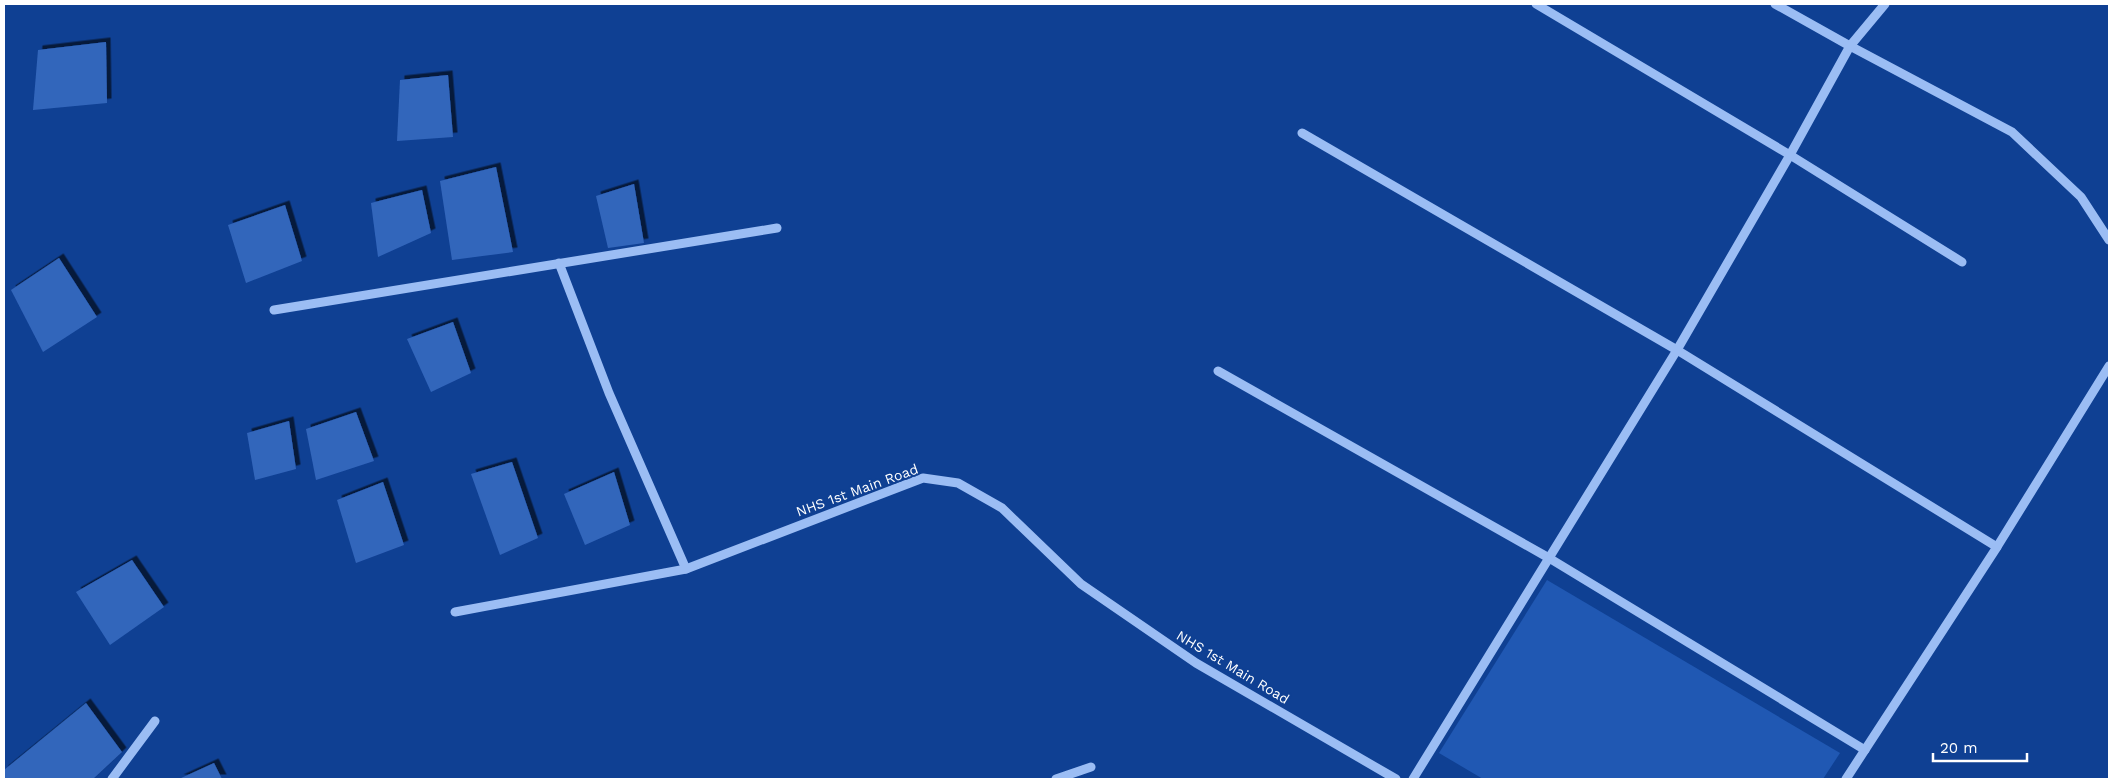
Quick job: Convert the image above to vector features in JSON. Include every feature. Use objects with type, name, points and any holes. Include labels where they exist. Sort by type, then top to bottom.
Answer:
[{"type":"street","points":[[1536,4],[1790,155],[1962,262]]},
{"type":"street","points":[[1775,4],[2012,132],[2081,197],[2109,240]]},
{"type":"street","points":[[1413,779],[1677,350],[1790,155],[1850,46],[1885,4]]},
{"type":"street","points":[[1302,133],[1677,350],[1997,547]]},
{"type":"street","points":[[274,310],[777,228]]},
{"type":"street","points":[[559,263],[609,393],[686,569]]},
{"type":"street","points":[[1846,779],[1997,547],[2109,366]]},
{"type":"street","points":[[1218,372],[1548,558],[1865,750]]},
{"type":"street","name":"NHS 1st Main Road","points":[[455,612],[686,569],[923,478],[958,483],[1002,508],[1081,584],[1189,658],[1396,779]]},
{"type":"street","points":[[112,779],[155,721]]},
{"type":"street","points":[[1056,779],[1091,767]]},
{"type":"shaded area","points":[[1547,580],[1840,753],[1823,779],[1483,779],[1439,753]]},
{"type":"building","points":[[106,42],[107,103],[33,110],[38,50]]},
{"type":"building","points":[[448,75],[453,137],[397,141],[400,80]]},
{"type":"building","points":[[496,167],[513,252],[452,260],[440,181]]},
{"type":"building","points":[[634,184],[644,243],[608,248],[596,196]]},
{"type":"building","points":[[422,190],[431,233],[378,257],[371,203]]},
{"type":"building","points":[[285,205],[302,261],[246,283],[228,225]]},
{"type":"building","points":[[59,258],[97,317],[43,352],[11,290]]},
{"type":"building","points":[[453,322],[471,373],[431,392],[407,339]]},
{"type":"building","points":[[356,412],[374,461],[316,480],[306,429]]},
{"type":"building","points":[[289,421],[296,469],[255,480],[247,433]]},
{"type":"building","points":[[512,462],[538,538],[500,555],[471,474]]},
{"type":"building","points":[[614,472],[630,525],[585,545],[564,494]]},
{"type":"building","points":[[383,482],[404,545],[356,563],[337,500]]},
{"type":"building","points":[[132,560],[164,607],[110,645],[76,592]]},
{"type":"building","points":[[86,703],[122,752],[93,779],[4,779],[4,770]]},
{"type":"building","points":[[214,763],[222,779],[179,779]]}]
